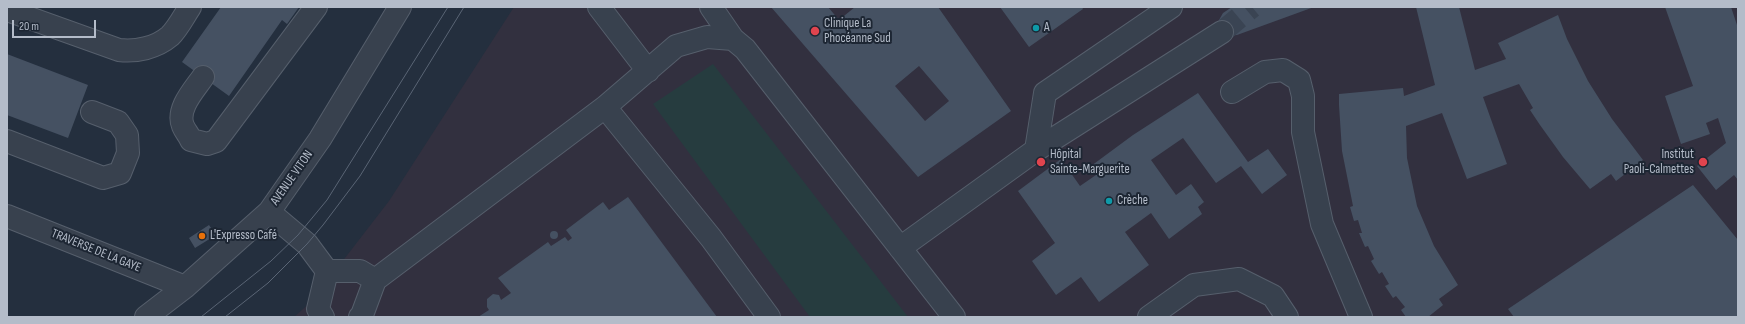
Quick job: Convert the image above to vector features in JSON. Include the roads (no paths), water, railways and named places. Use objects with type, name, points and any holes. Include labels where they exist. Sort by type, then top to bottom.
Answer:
[{"type":"street","points":[[7,10],[119,50],[132,51],[154,46],[170,36],[190,7]]},
{"type":"street","points":[[203,77],[183,108],[181,116],[183,126],[192,140],[207,144],[216,141],[316,7]]},
{"type":"street","name":"AVENUE VITON","points":[[146,317],[185,287],[269,212],[320,139],[400,7]]},
{"type":"street","points":[[599,7],[648,71]]},
{"type":"street","points":[[711,7],[733,39],[745,49],[954,317]]},
{"type":"street","points":[[1036,150],[1045,93],[1171,7]]},
{"type":"street","points":[[900,248],[1036,150],[1222,32]]},
{"type":"street","points":[[360,317],[375,280],[605,107],[676,46],[707,37],[733,39]]},
{"type":"street","points":[[1232,92],[1265,72],[1283,70],[1299,80],[1303,96],[1302,132],[1322,224],[1361,317]]},
{"type":"street","points":[[605,107],[711,238],[769,317]]},
{"type":"street","points":[[7,141],[103,178],[120,173],[128,153],[127,134],[118,122],[92,112]]},
{"type":"street","points":[[269,212],[307,244],[328,271]]},
{"type":"street","name":"TRAVERSE DE LA GAYE","points":[[7,216],[185,287]]},
{"type":"street","points":[[328,271],[360,271],[375,280]]},
{"type":"street","points":[[323,317],[318,309],[328,271]]},
{"type":"street","points":[[1149,317],[1194,285],[1239,279],[1273,296],[1287,317]]},
{"type":"tunnel","points":[[1222,32],[1252,7]]},
{"type":"tram line","points":[[201,317],[271,261],[298,235],[327,200],[448,7]]},
{"type":"tram line","points":[[225,317],[268,283],[307,244],[323,225],[360,176],[464,7]]},
{"type":"place","name":"A","points":[[1036,28]]},
{"type":"place","name":"Clinique La Phocéanne Sud","points":[[815,31]]},
{"type":"place","name":"Hôpital Sainte-Marguerite","points":[[1041,162]]},
{"type":"place","name":"Institut Paoli-Calmettes","points":[[1703,162]]},
{"type":"place","name":"Crèche","points":[[1109,201]]},
{"type":"place","name":"L'Expresso Café","points":[[202,236]]}]
